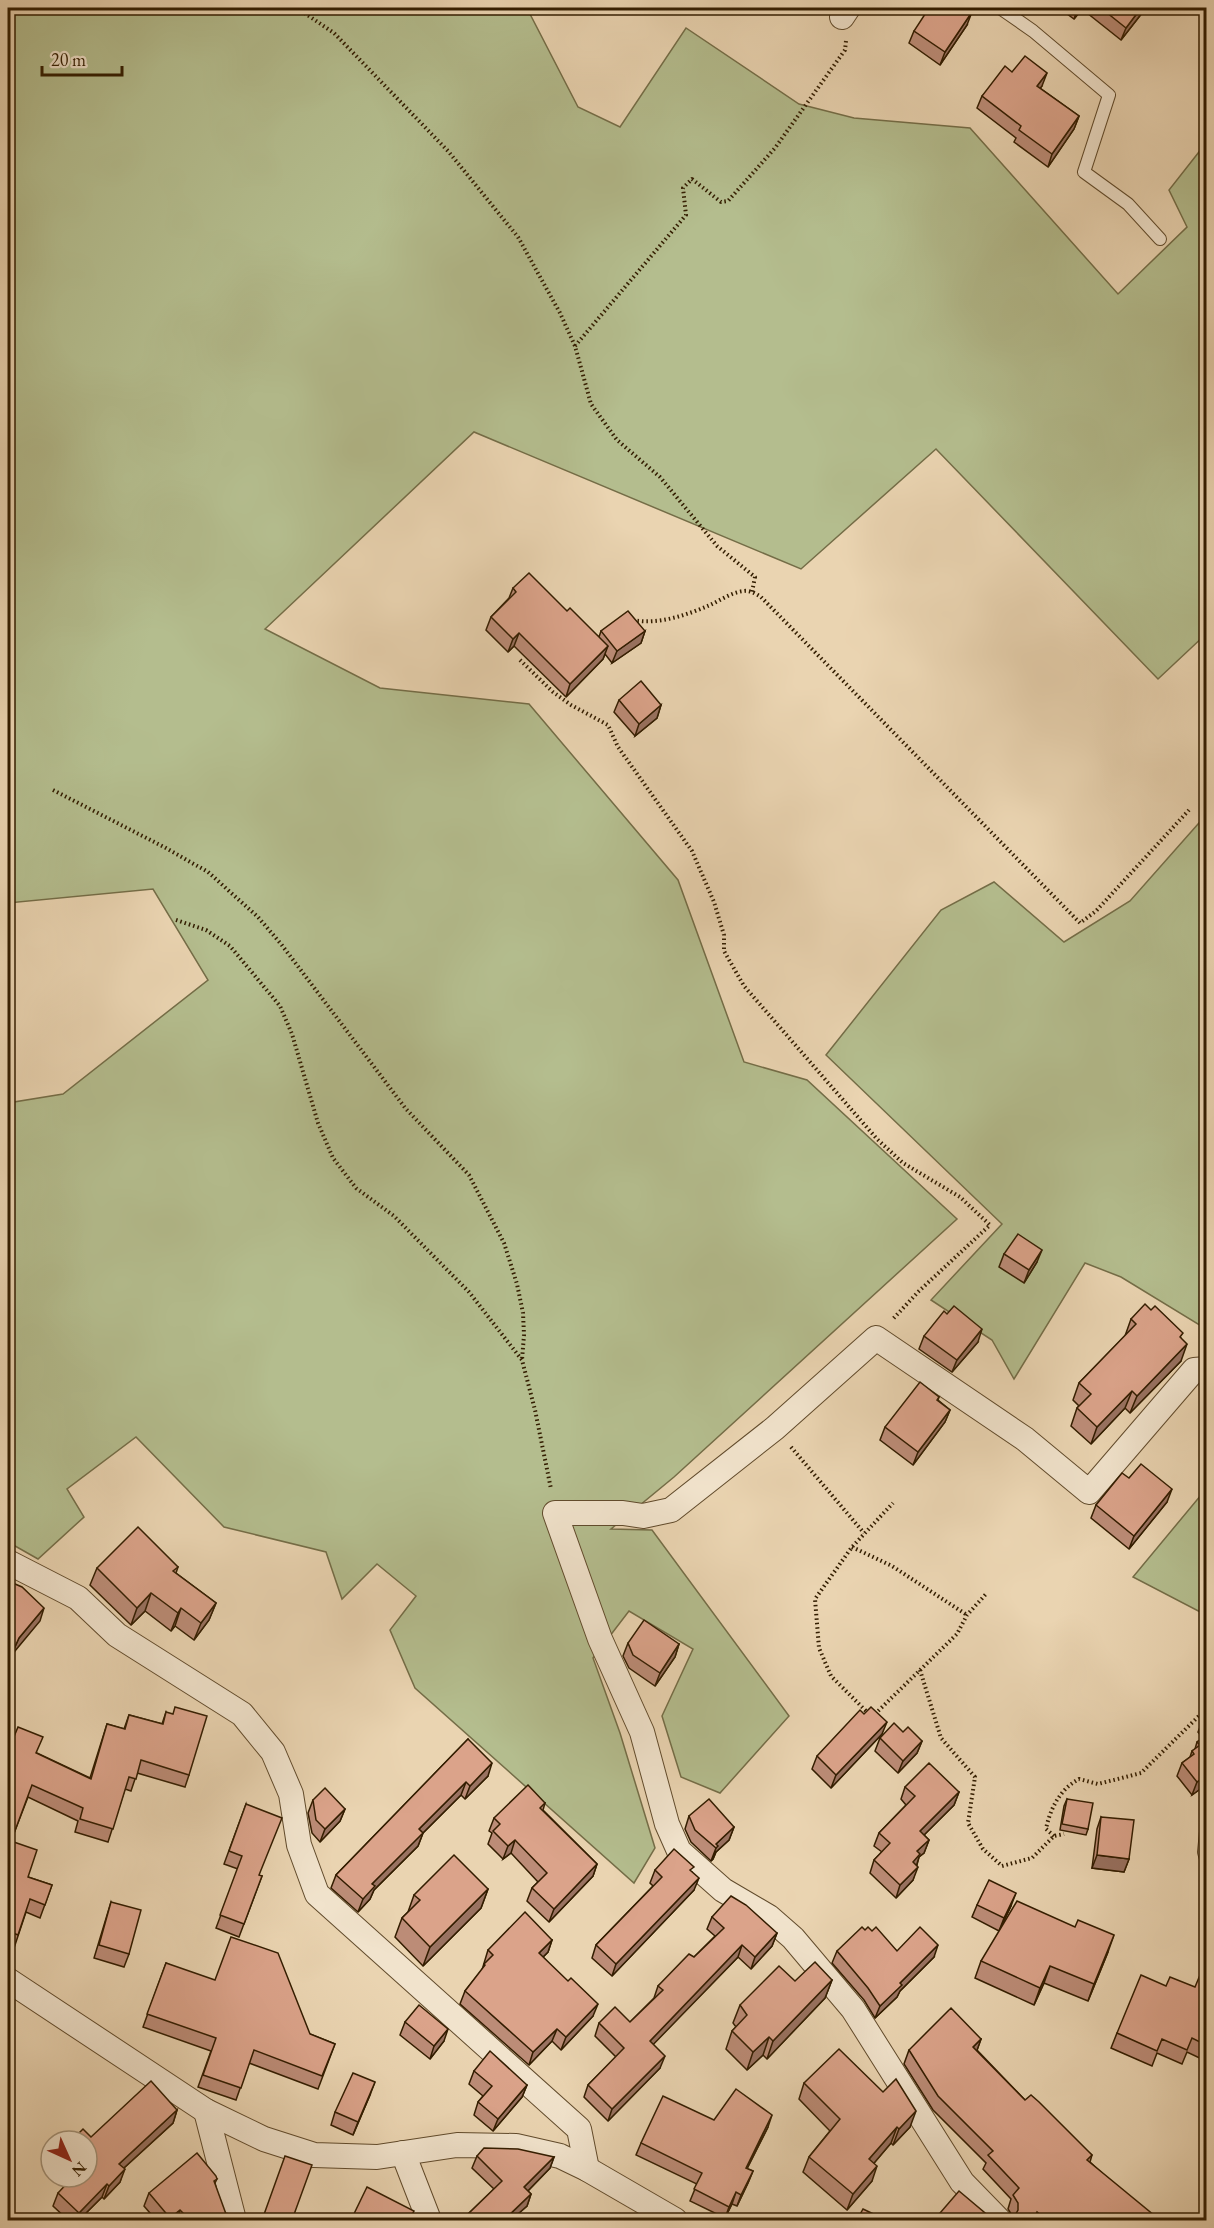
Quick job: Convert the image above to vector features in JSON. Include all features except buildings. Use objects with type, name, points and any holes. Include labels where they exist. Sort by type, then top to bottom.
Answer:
[{"type":"street","points":[[999,2220],[962,2182],[853,2009],[793,1938],[769,1917],[723,1890],[679,1851],[668,1824],[642,1732],[600,1639],[555,1514],[623,1513],[643,1516],[671,1510],[776,1428],[876,1338],[1025,1439],[1089,1492],[1194,1370],[1206,1369]]},
{"type":"street","points":[[8,1562],[78,1598],[117,1635],[242,1714],[273,1752],[291,1794],[299,1845],[317,1894],[579,2129],[587,2169]]},
{"type":"street","points":[[8,1980],[206,2112],[264,2139],[314,2155],[377,2157],[457,2145],[516,2146],[560,2156],[587,2169],[664,2218]]},
{"type":"street","points":[[206,2112],[234,2220]]},
{"type":"street","points":[[403,2153],[429,2220]]},
{"type":"lane","points":[[1000,8],[1033,31],[1109,94],[1084,172],[1128,204],[1160,240]]},
{"type":"lane","points":[[1206,1832],[1204,1852],[1206,1859]]},
{"type":"path","points":[[297,8],[334,33],[448,151],[518,237],[560,313],[575,346],[591,404],[617,440],[660,477],[717,546],[755,577],[752,592]]},
{"type":"path","points":[[575,346],[686,215],[683,188],[692,179],[721,202],[728,201],[775,148],[845,50],[847,36],[845,12]]},
{"type":"path","points":[[629,620],[659,621],[710,605],[735,592],[747,590],[762,597],[1080,923],[1096,911],[1189,810]]},
{"type":"path","points":[[520,660],[553,692],[571,705],[608,725],[624,756],[692,851],[714,902],[724,935],[724,951],[744,986],[877,1139],[903,1163],[960,1197],[990,1225],[919,1291],[876,1338]]},
{"type":"path","points":[[54,790],[208,872],[258,917],[406,1108],[469,1174],[504,1243],[517,1284],[523,1313],[522,1360],[536,1410],[555,1514]]},
{"type":"path","points":[[176,920],[206,930],[230,946],[280,1006],[292,1034],[318,1123],[333,1158],[356,1188],[394,1216],[469,1292],[522,1360]]},
{"type":"path","points":[[776,1428],[864,1533]]},
{"type":"path","points":[[893,1503],[852,1546],[815,1599],[819,1648],[831,1676],[872,1716],[957,1634],[967,1615],[986,1594]]},
{"type":"path","points":[[852,1546],[891,1566],[967,1615]]},
{"type":"path","points":[[920,1670],[941,1738],[975,1777],[968,1823],[983,1849],[1002,1866],[1032,1858],[1054,1836],[1064,1834]]},
{"type":"path","points":[[1054,1836],[1047,1829],[1050,1812],[1069,1785],[1079,1779],[1098,1784],[1141,1773],[1206,1709]]},
{"type":"green space","points":[[8,8],[533,8],[530,14],[578,107],[620,127],[686,28],[799,104],[854,118],[970,128],[1118,294],[1187,227],[1169,190],[1206,143],[1206,634],[1158,679],[936,449],[801,569],[474,432],[265,629],[380,688],[529,704],[678,880],[744,1062],[807,1080],[957,1219],[674,1477],[611,1529],[652,1530],[789,1716],[720,1793],[681,1777],[662,1716],[693,1649],[629,1611],[593,1658],[620,1733],[655,1848],[634,1883],[415,1688],[390,1630],[416,1596],[377,1564],[342,1599],[326,1552],[224,1527],[136,1437],[67,1489],[84,1517],[38,1559],[8,1542],[8,1103],[63,1094],[208,980],[153,889],[8,903]]},
{"type":"green space","points":[[1206,815],[1206,1329],[1121,1277],[1085,1263],[1014,1379],[992,1340],[931,1300],[1002,1224],[826,1055],[941,910],[994,882],[1064,942],[1130,901]]},
{"type":"green space","points":[[1206,1489],[1206,1615],[1133,1577]]}]
